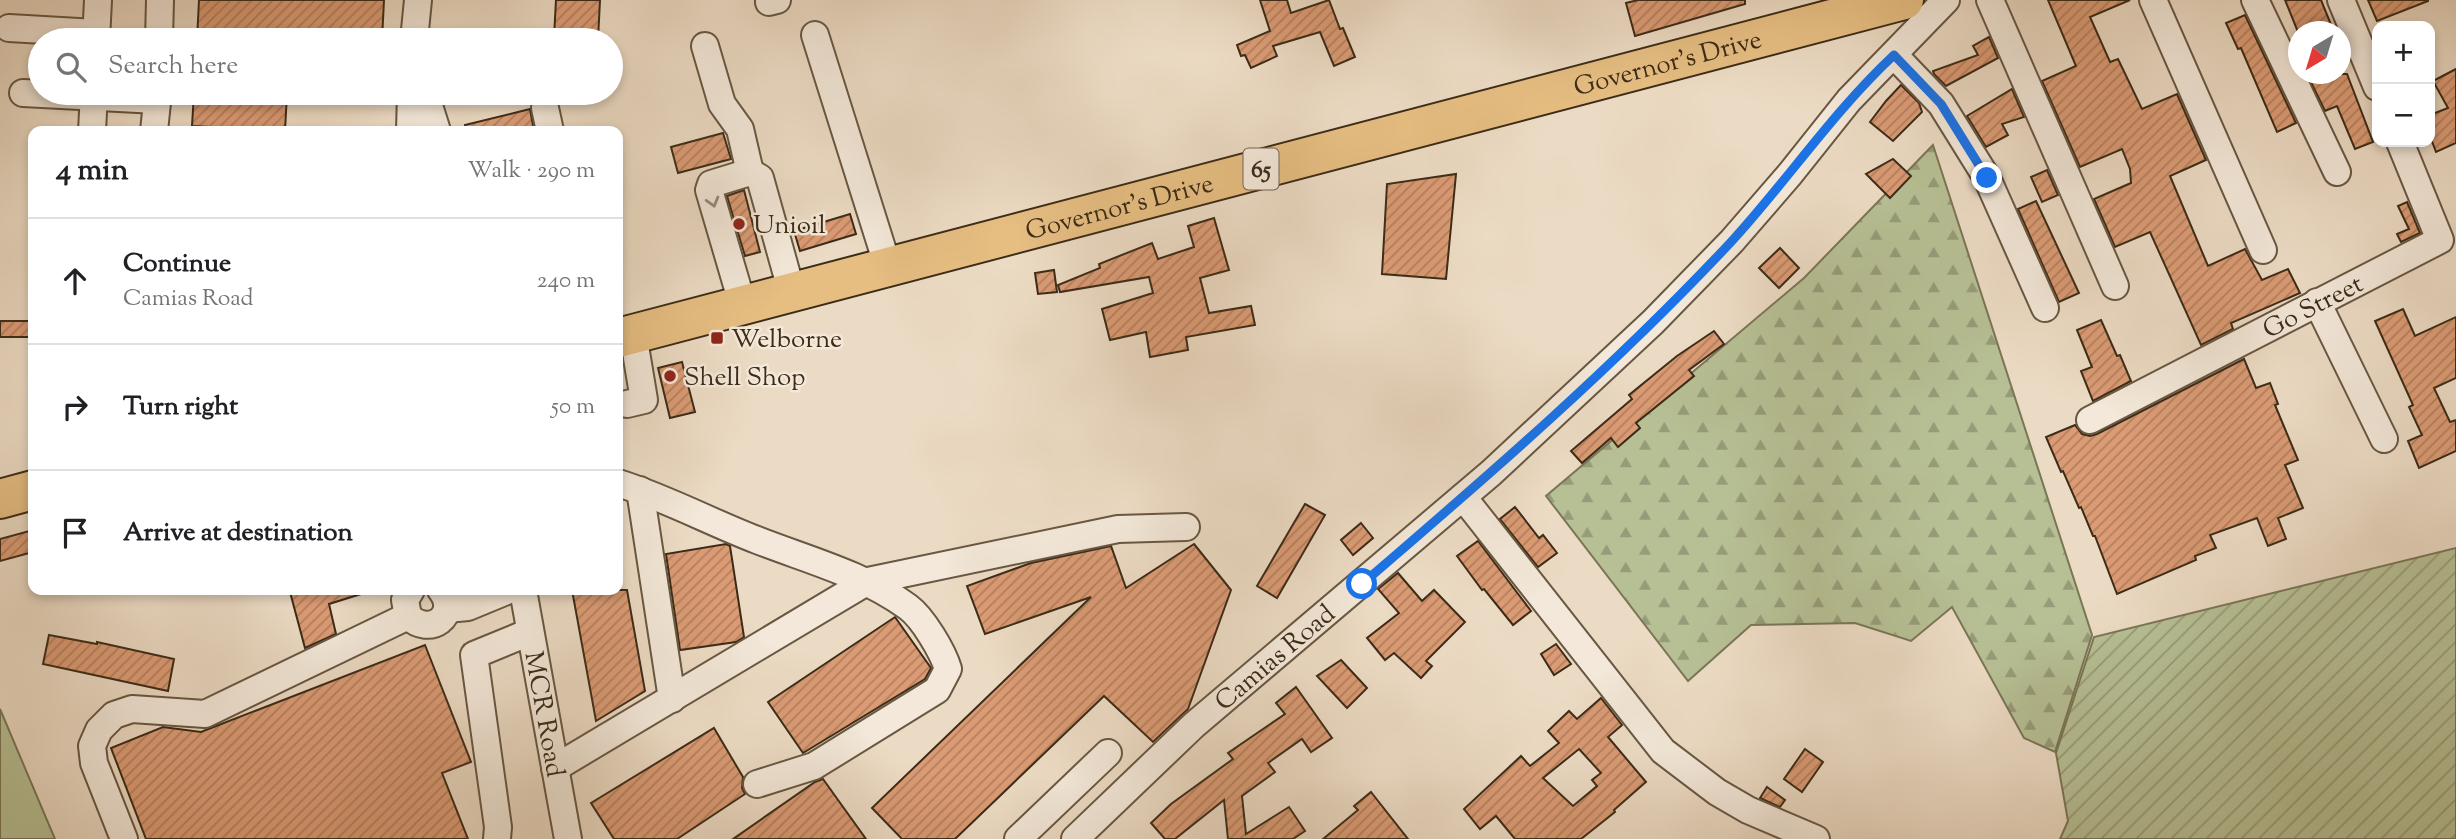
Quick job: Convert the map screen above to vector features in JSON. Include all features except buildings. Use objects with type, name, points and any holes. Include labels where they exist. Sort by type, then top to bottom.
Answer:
[{"type":"highway","name":"Governor's Drive","points":[[625,336],[1904,0]]},
{"type":"highway","points":[[0,499],[28,491]]},
{"type":"street","points":[[96,28],[98,0]]},
{"type":"street","points":[[159,28],[160,0]]},
{"type":"street","points":[[415,28],[418,0]]},
{"type":"street","name":"Camias Road","points":[[1075,839],[1194,725],[1463,497],[1653,322],[1790,174],[1849,100],[1946,0]]},
{"type":"street","points":[[1990,0],[2115,286]]},
{"type":"street","points":[[2152,0],[2263,250]]},
{"type":"street","points":[[2255,0],[2337,172]]},
{"type":"street","points":[[2341,0],[2376,84]]},
{"type":"street","points":[[9,28],[28,30]]},
{"type":"street","points":[[815,35],[888,267]]},
{"type":"street","points":[[705,46],[722,104],[740,129],[750,172],[760,178],[792,293]]},
{"type":"street","points":[[1894,55],[1941,104],[1987,178],[2045,308]]},
{"type":"street","points":[[23,93],[28,93]]},
{"type":"street","points":[[92,126],[93,105]]},
{"type":"street","points":[[155,126],[157,105]]},
{"type":"street","points":[[410,126],[411,105]]},
{"type":"street","points":[[429,105],[435,126]]},
{"type":"street","name":"Go Street","points":[[2090,420],[2440,240],[2402,147]]},
{"type":"street","points":[[743,306],[709,190],[711,184],[717,181],[750,172]]},
{"type":"street","points":[[2317,302],[2384,439]]},
{"type":"street","points":[[625,336],[645,400],[627,404]]},
{"type":"street","points":[[629,486],[756,540],[868,581],[911,609],[943,654],[948,669],[937,690],[814,766],[757,784]]},
{"type":"street","points":[[629,486],[671,699]]},
{"type":"street","points":[[1463,497],[1663,751],[1717,792],[1748,810],[1816,839]]},
{"type":"street","points":[[555,768],[868,581],[1118,529],[1186,527]]},
{"type":"street","points":[[408,595],[405,600],[408,616],[421,625],[429,626],[443,617],[444,600],[468,607],[497,595]]},
{"type":"street","name":"MCR Road","points":[[524,595],[568,839]]},
{"type":"street","points":[[124,839],[94,763],[92,746],[99,730],[114,715],[132,709],[205,714],[408,616]]},
{"type":"street","points":[[497,839],[498,827],[474,655],[530,632]]},
{"type":"street","points":[[1018,839],[1108,753]]},
{"type":"green space","points":[[1933,145],[2092,635],[2055,752],[2024,738],[1952,607],[1911,641],[1855,623],[1751,625],[1688,681],[1546,496],[1804,278]]},
{"type":"green space","points":[[2456,548],[2456,839],[2060,839],[2068,821],[2056,753],[2094,637]]},
{"type":"green space","points":[[0,709],[55,839],[0,839]]},
{"type":"place","name":"Unioil","points":[[739,224]]},
{"type":"place","name":"Welborne","points":[[717,338]]},
{"type":"place","name":"Shell Shop","points":[[670,376]]},
{"type":"route","points":[[1362,584],[1491,473],[1653,322],[1732,241],[1849,100],[1894,55],[1941,104],[1987,178]]}]
